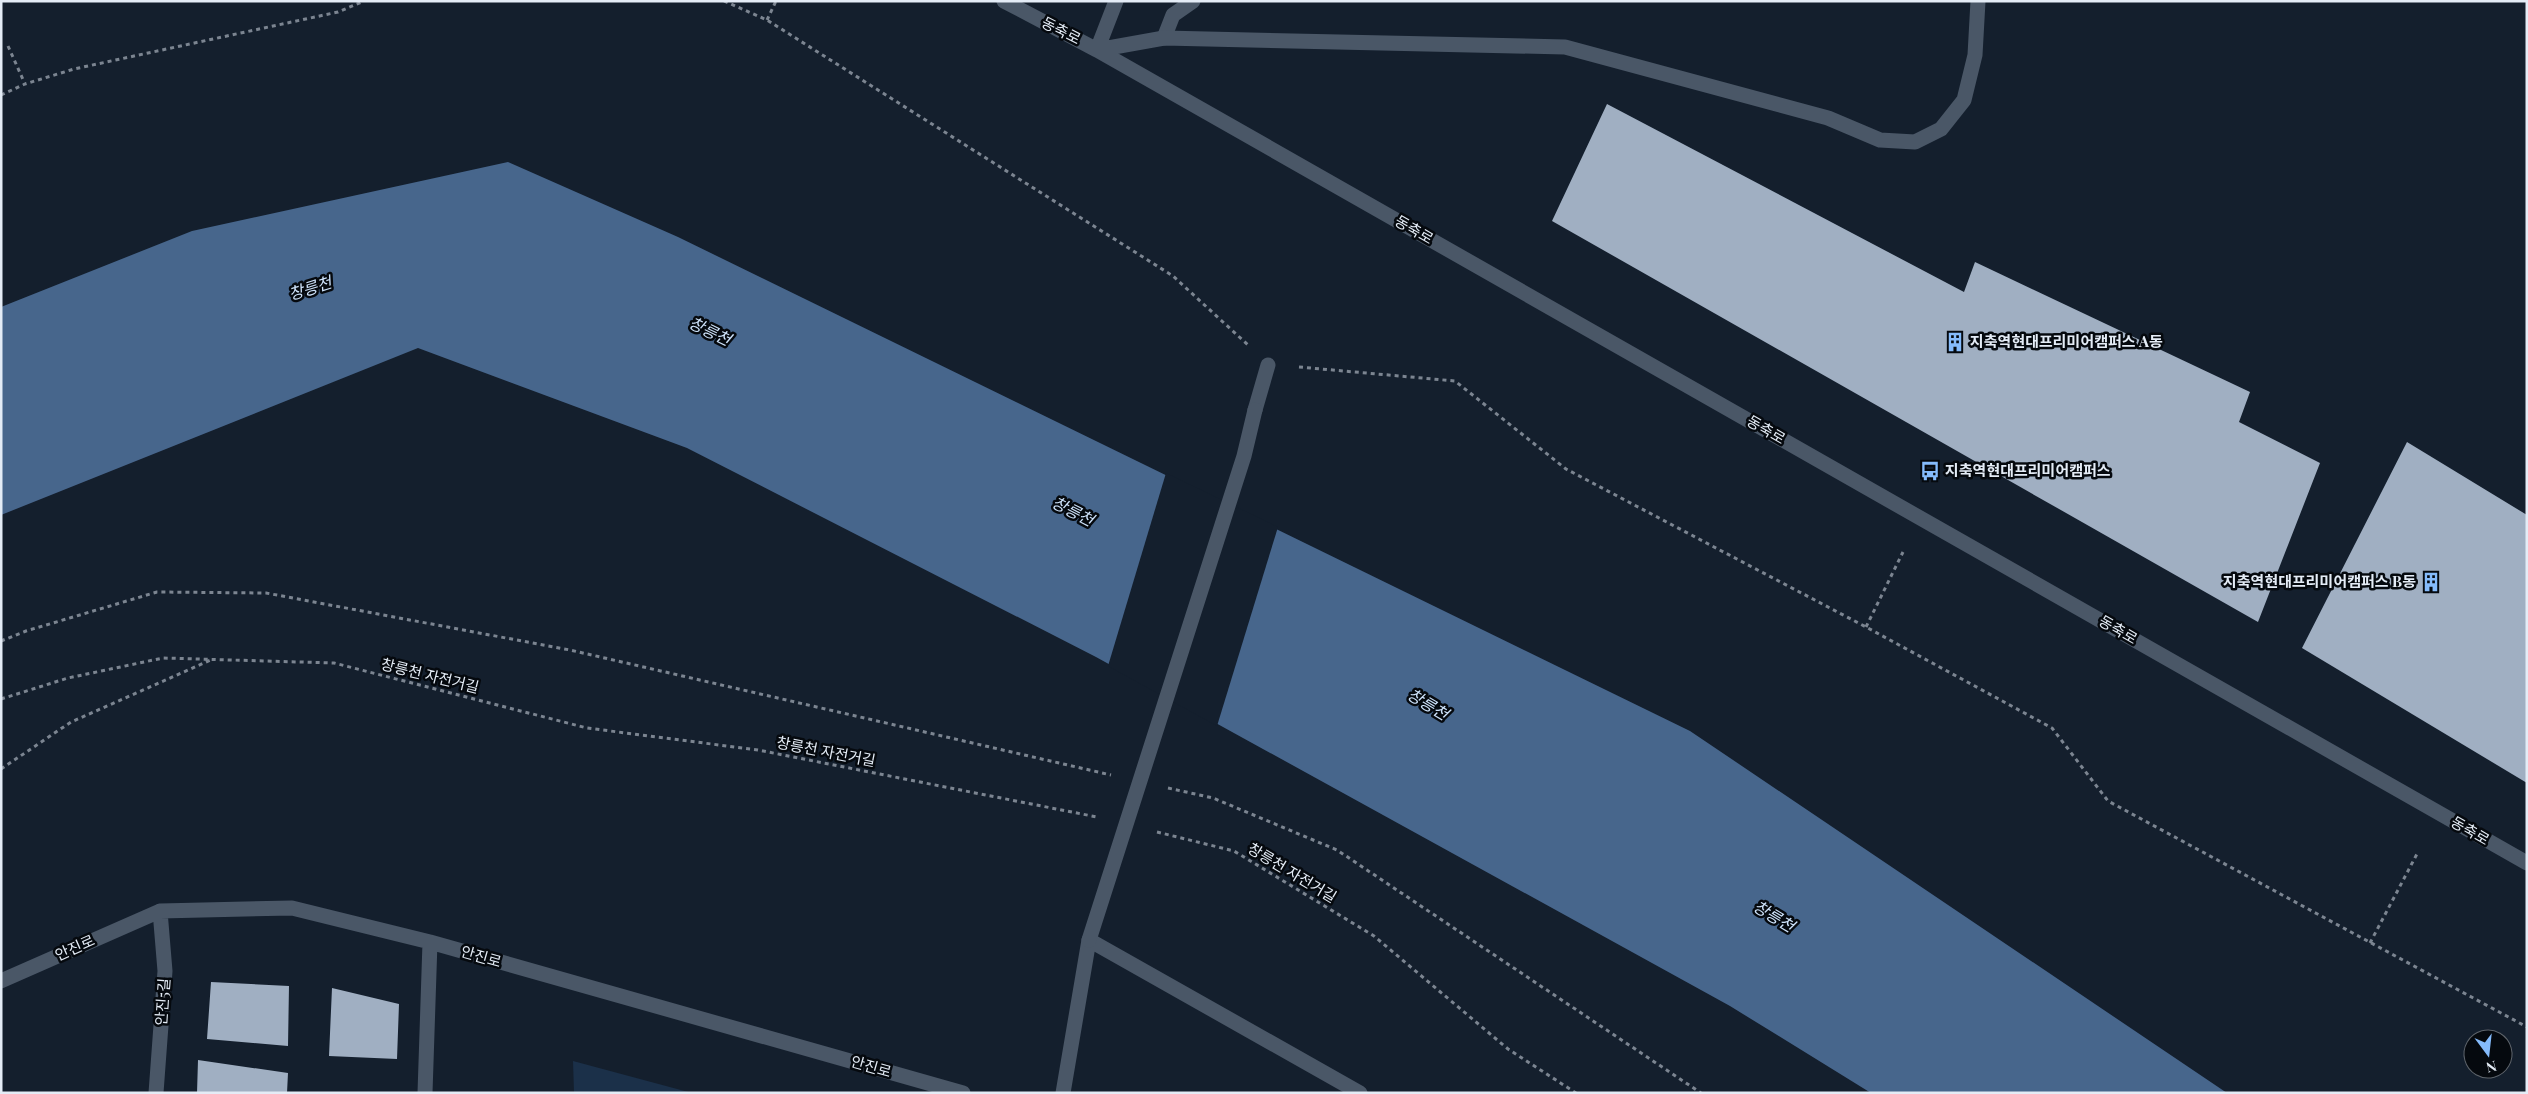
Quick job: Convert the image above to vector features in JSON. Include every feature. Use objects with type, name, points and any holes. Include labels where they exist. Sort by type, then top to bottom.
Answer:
[{"type":"street","name":"동축로","points":[[1004,1],[1097,50],[2527,863]]},
{"type":"street","points":[[1097,50],[1116,1]]},
{"type":"street","points":[[1164,38],[1173,14],[1193,1]]},
{"type":"street","points":[[1097,50],[1164,38],[1565,47],[1828,118],[1880,140],[1915,142],[1941,129],[1964,100],[1976,55],[1978,1]]},
{"type":"street","points":[[1064,1093],[1089,940],[1241,465],[1268,364]]},
{"type":"street","name":"안진로","points":[[1,980],[160,910],[292,908],[430,942],[963,1093]]},
{"type":"street","name":"안진5길","points":[[156,1093],[165,971],[160,910]]},
{"type":"street","points":[[1089,940],[1360,1093]]},
{"type":"street","points":[[425,1093],[430,942]]},
{"type":"path","points":[[1,95],[25,84],[74,70],[338,12],[364,1]]},
{"type":"path","points":[[724,1],[767,20],[1173,276],[1268,364],[1456,381],[1566,469],[1866,627],[2052,728],[2108,801],[2527,1027]]},
{"type":"path","points":[[767,20],[776,1]]},
{"type":"path","points":[[8,46],[25,84]]},
{"type":"path","points":[[1866,627],[1903,552]]},
{"type":"path","points":[[1,641],[26,631],[157,592],[266,593],[570,650],[1116,776]]},
{"type":"path","name":"창릉천 자전거길","points":[[1,699],[68,678],[163,658],[216,658],[334,663],[587,728],[758,750],[1106,819]]},
{"type":"path","points":[[1,769],[71,722],[216,658]]},
{"type":"path","points":[[1164,787],[1213,798],[1337,850],[1701,1093]]},
{"type":"path","name":"창릉천 자전거길","points":[[1152,831],[1234,851],[1374,936],[1508,1049],[1576,1093]]},
{"type":"path","points":[[2370,943],[2418,852]]},
{"type":"shaded area","points":[[573,1061],[692,1093],[574,1093]]},
{"type":"water","name":"창릉천","points":[[508,162],[678,237],[1690,731],[2227,1093],[1871,1093],[1730,1006],[1096,657],[687,448],[418,348],[1,515],[1,307],[192,231]]},
{"type":"pier","points":[[1166,473],[1278,527],[1217,726],[1108,666]]},
{"type":"building","name":"지축역현대프리미어캠퍼스 A동","points":[[1607,104],[1964,292],[1975,262],[2250,392],[2239,422],[2320,463],[2258,622],[1552,221]]},
{"type":"building","name":"지축역현대프리미어캠퍼스 B동","points":[[2407,442],[2527,515],[2527,783],[2302,648]]},
{"type":"building","points":[[211,982],[289,986],[288,1046],[207,1039]]},
{"type":"building","points":[[332,988],[399,1004],[397,1059],[329,1056]]},
{"type":"building","points":[[198,1060],[288,1073],[287,1093],[197,1093]]},
{"type":"place","name":"지축역현대프리미어캠퍼스 A동","points":[[1955,342]]},
{"type":"place","name":"지축역현대프리미어캠퍼스","points":[[1930,471]]},
{"type":"place","name":"지축역현대프리미어캠퍼스 B동","points":[[2431,582]]}]
